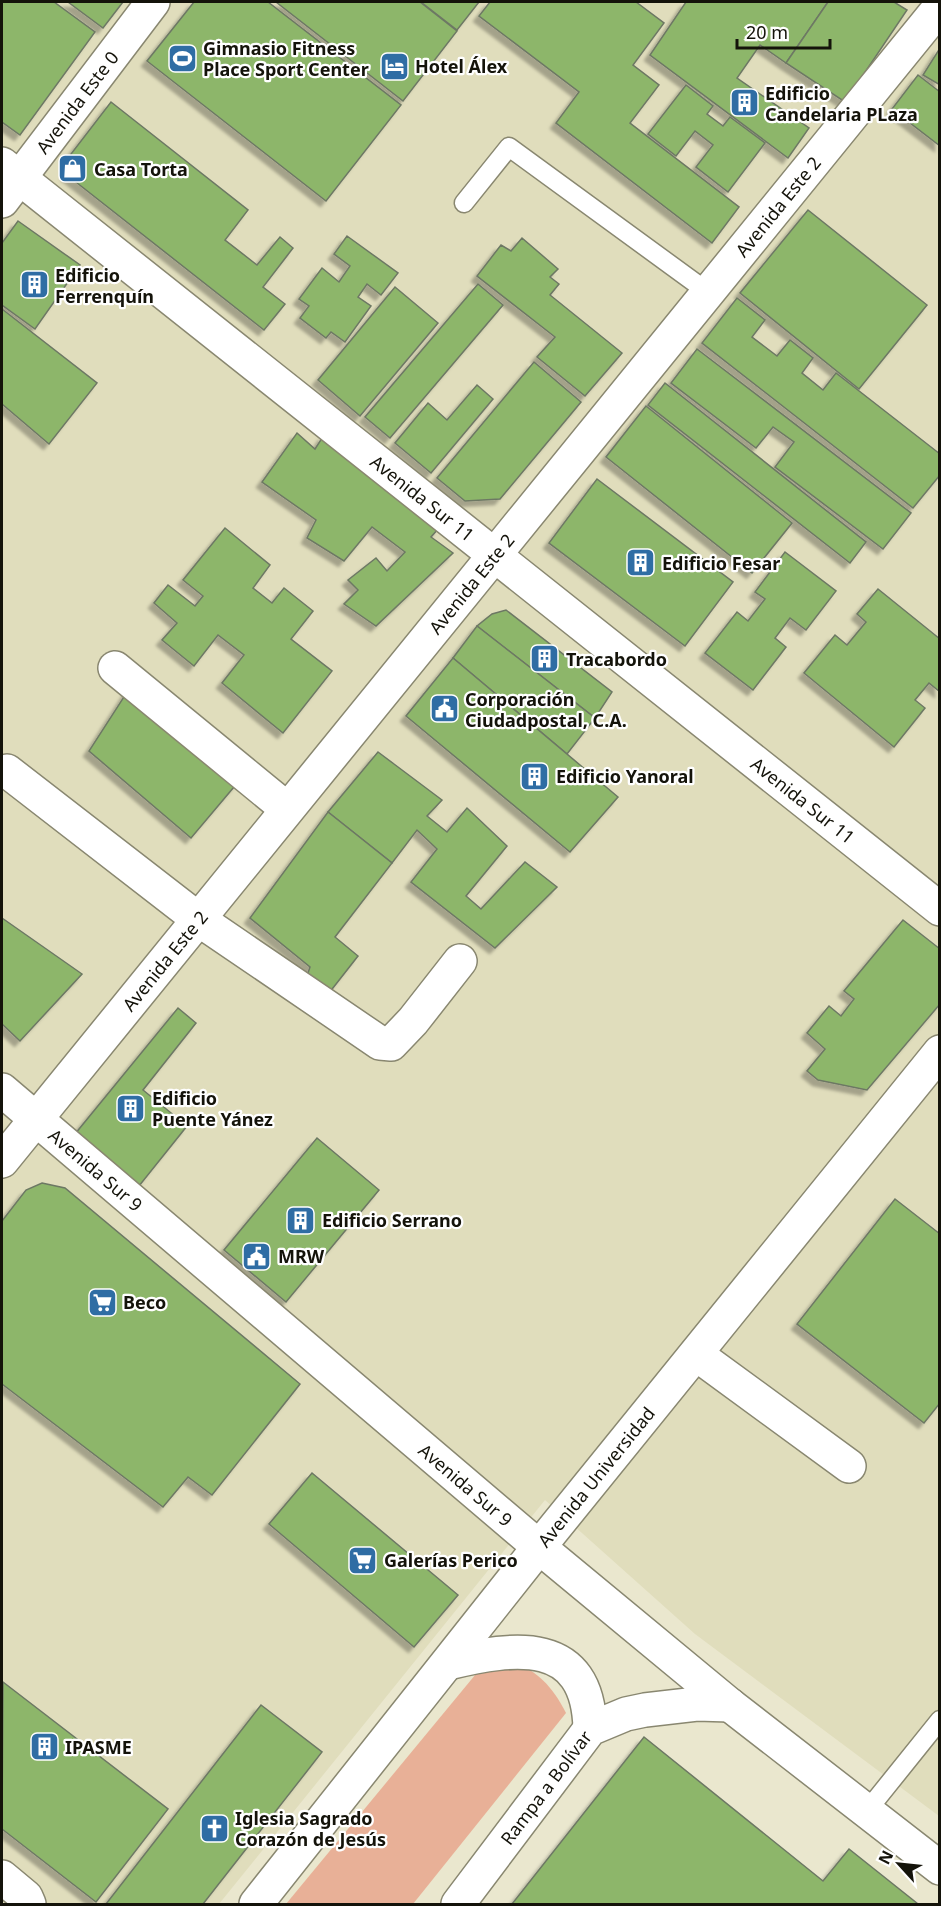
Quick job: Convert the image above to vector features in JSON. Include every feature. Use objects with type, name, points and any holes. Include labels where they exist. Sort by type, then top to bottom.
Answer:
[{"type":"street","name":"Avenida Este 0","points":[[8,181],[153,2]]},
{"type":"street","name":"Avenida Este 2","points":[[2,1161],[939,7]]},
{"type":"street","name":"Avenida Sur 11","points":[[8,181],[495,554],[939,909]]},
{"type":"street","points":[[115,668],[287,809]]},
{"type":"street","points":[[7,771],[198,919],[380,1043],[391,1044],[460,961]]},
{"type":"street","name":"Avenida Universidad","points":[[256,1905],[540,1547],[939,1052]]},
{"type":"street","name":"Avenida Sur 9","points":[[2,1090],[540,1547],[730,1705],[939,1868]]},
{"type":"street","points":[[696,1354],[849,1466]]},
{"type":"street","points":[[448,1663],[509,1650],[532,1651],[551,1656],[569,1670],[581,1686],[590,1707],[590,1729]]},
{"type":"street","name":"Rampa a Bolívar","points":[[458,1905],[590,1729],[626,1714],[645,1710],[697,1704],[730,1705]]},
{"type":"lane","points":[[464,203],[509,147],[709,293]]},
{"type":"lane","points":[[867,1812],[939,1720]]},
{"type":"shaded area","points":[[2,2],[939,2],[939,1816],[695,1634],[545,1500],[219,1904],[2,1904]]},
{"type":"shaded area","points":[[511,1659],[543,1681],[555,1694],[566,1713],[413,1904],[286,1904],[485,1663]]},
{"type":"building","points":[[2,2],[54,2],[95,32],[20,135],[2,122]]},
{"type":"building","points":[[68,2],[123,2],[103,28]]},
{"type":"building","points":[[194,2],[268,2],[401,105],[326,201],[147,61]]},
{"type":"building","name":"Hotel Álex","points":[[276,2],[420,2],[457,31],[403,101]]},
{"type":"building","points":[[421,2],[479,2],[457,30]]},
{"type":"building","points":[[490,2],[636,2],[664,23],[633,65],[659,85],[630,123],[739,207],[712,243],[556,123],[579,92],[479,16]]},
{"type":"building","name":"Edificio Candelaria PLaza","points":[[686,2],[828,2],[786,63],[760,45],[737,78],[809,128],[788,158],[650,55]]},
{"type":"building","points":[[828,2],[894,2],[907,10],[845,102],[786,63]]},
{"type":"building","points":[[940,48],[940,85],[923,75]]},
{"type":"building","points":[[918,75],[940,92],[940,146],[892,109]]},
{"type":"building","points":[[686,85],[713,106],[707,114],[723,126],[730,117],[765,143],[728,192],[696,167],[713,145],[695,131],[676,156],[648,134]]},
{"type":"building","points":[[111,102],[248,210],[225,240],[257,265],[280,237],[293,248],[263,287],[285,304],[264,330],[67,175],[71,154]]},
{"type":"building","points":[[808,210],[927,305],[859,389],[740,293]]},
{"type":"building","name":"Edificio Ferrenquín","points":[[18,221],[80,265],[35,329],[2,305],[2,243]]},
{"type":"building","points":[[347,236],[398,273],[381,295],[367,284],[358,297],[371,306],[345,342],[331,332],[326,338],[300,318],[309,306],[299,299],[322,268],[339,282],[350,266],[334,254]]},
{"type":"building","points":[[522,238],[558,269],[550,277],[559,284],[550,295],[622,353],[585,396],[537,357],[555,337],[477,276],[501,245],[511,251]]},
{"type":"building","points":[[478,284],[503,305],[390,438],[365,417]]},
{"type":"building","points":[[395,287],[438,323],[360,416],[318,380]]},
{"type":"building","points":[[737,298],[765,320],[752,337],[777,356],[790,340],[813,358],[802,373],[823,390],[836,373],[940,454],[940,475],[913,508],[702,343]]},
{"type":"building","points":[[2,309],[97,383],[49,444],[2,404]]},
{"type":"building","points":[[697,349],[911,513],[883,549],[775,467],[794,442],[773,427],[756,448],[671,383]]},
{"type":"building","points":[[534,362],[581,402],[500,499],[465,501],[437,478]]},
{"type":"building","points":[[665,383],[866,542],[850,563],[648,405]]},
{"type":"building","points":[[477,385],[493,399],[431,473],[395,443],[428,403],[447,420]]},
{"type":"building","points":[[646,406],[792,523],[752,573],[606,457]]},
{"type":"building","points":[[297,433],[315,449],[324,435],[439,528],[431,537],[453,553],[376,626],[344,604],[358,590],[348,580],[376,558],[387,571],[405,552],[372,527],[344,561],[307,538],[316,520],[262,482]]},
{"type":"building","name":"Edificio Fesar","points":[[597,479],[733,582],[685,646],[549,543]]},
{"type":"building","points":[[225,528],[270,565],[253,588],[272,603],[284,588],[313,611],[291,639],[332,671],[283,733],[222,683],[244,655],[218,635],[194,666],[162,640],[177,623],[154,603],[168,585],[195,606],[203,596],[183,580]]},
{"type":"building","points":[[785,552],[836,591],[806,630],[790,618],[775,638],[786,647],[753,690],[705,653],[737,612],[748,621],[765,599],[755,592]]},
{"type":"building","points":[[878,589],[940,639],[940,692],[929,683],[915,700],[925,708],[894,747],[804,673],[835,635],[847,645],[866,622],[857,614]]},
{"type":"building","name":"Tracabordo","points":[[506,610],[612,692],[595,718],[477,626],[492,614]]},
{"type":"building","points":[[477,626],[595,718],[567,754],[453,658]]},
{"type":"building","name":"Edificio Yanoral","points":[[453,658],[618,797],[570,852],[406,716]]},
{"type":"building","points":[[129,689],[239,781],[191,838],[89,751]]},
{"type":"building","points":[[378,752],[442,800],[427,816],[447,832],[467,808],[507,846],[466,896],[481,909],[525,862],[557,887],[495,948],[411,882],[437,849],[417,830],[392,863],[328,812]]},
{"type":"building","points":[[328,812],[392,863],[335,937],[358,956],[329,993],[306,979],[310,967],[250,918]]},
{"type":"building","points":[[2,918],[82,974],[20,1041],[2,1024]]},
{"type":"building","points":[[903,920],[940,949],[940,1004],[867,1090],[818,1080],[807,1071],[825,1049],[807,1033],[829,1006],[841,1016],[854,999],[844,991]]},
{"type":"building","name":"Edificio Puente Yánez","points":[[178,1008],[196,1023],[143,1090],[187,1126],[139,1186],[75,1134]]},
{"type":"building","name":"Edificio Serrano","points":[[317,1138],[379,1190],[286,1302],[224,1250]]},
{"type":"building","name":"Beco","points":[[42,1183],[65,1188],[300,1384],[212,1495],[188,1477],[163,1507],[2,1384],[2,1221],[26,1190]]},
{"type":"building","points":[[895,1199],[940,1234],[940,1403],[924,1423],[797,1324]]},
{"type":"building","name":"Galerías Perico","points":[[312,1473],[458,1595],[414,1647],[269,1524]]},
{"type":"building","name":"IPASME","points":[[3,1682],[168,1809],[96,1902],[2,1829]]},
{"type":"building","name":"Iglesia Sagrado Corazón de Jesús","points":[[261,1705],[322,1752],[203,1904],[106,1904]]},
{"type":"building","points":[[644,1737],[823,1881],[849,1849],[918,1904],[512,1904]]},
{"type":"place","name":"Gimnasio Fitness Place Sport Center","points":[[182,58]]},
{"type":"place","name":"Hotel Álex","points":[[394,66]]},
{"type":"place","name":"Edificio Candelaria PLaza","points":[[744,103]]},
{"type":"place","name":"Casa Torta","points":[[73,169]]},
{"type":"place","name":"Edificio Ferrenquín","points":[[34,285]]},
{"type":"place","name":"Edificio Fesar","points":[[641,563]]},
{"type":"place","name":"Tracabordo","points":[[545,659]]},
{"type":"place","name":"Corporación Ciudadpostal, C.A.","points":[[444,709]]},
{"type":"place","name":"Edificio Yanoral","points":[[535,776]]},
{"type":"place","name":"Edificio Puente Yánez","points":[[131,1108]]},
{"type":"place","name":"Edificio Serrano","points":[[301,1220]]},
{"type":"place","name":"MRW","points":[[257,1256]]},
{"type":"place","name":"Beco","points":[[102,1302]]},
{"type":"place","name":"Galerías Perico","points":[[363,1560]]},
{"type":"place","name":"IPASME","points":[[44,1747]]},
{"type":"place","name":"Iglesia Sagrado Corazón de Jesús","points":[[214,1828]]}]
